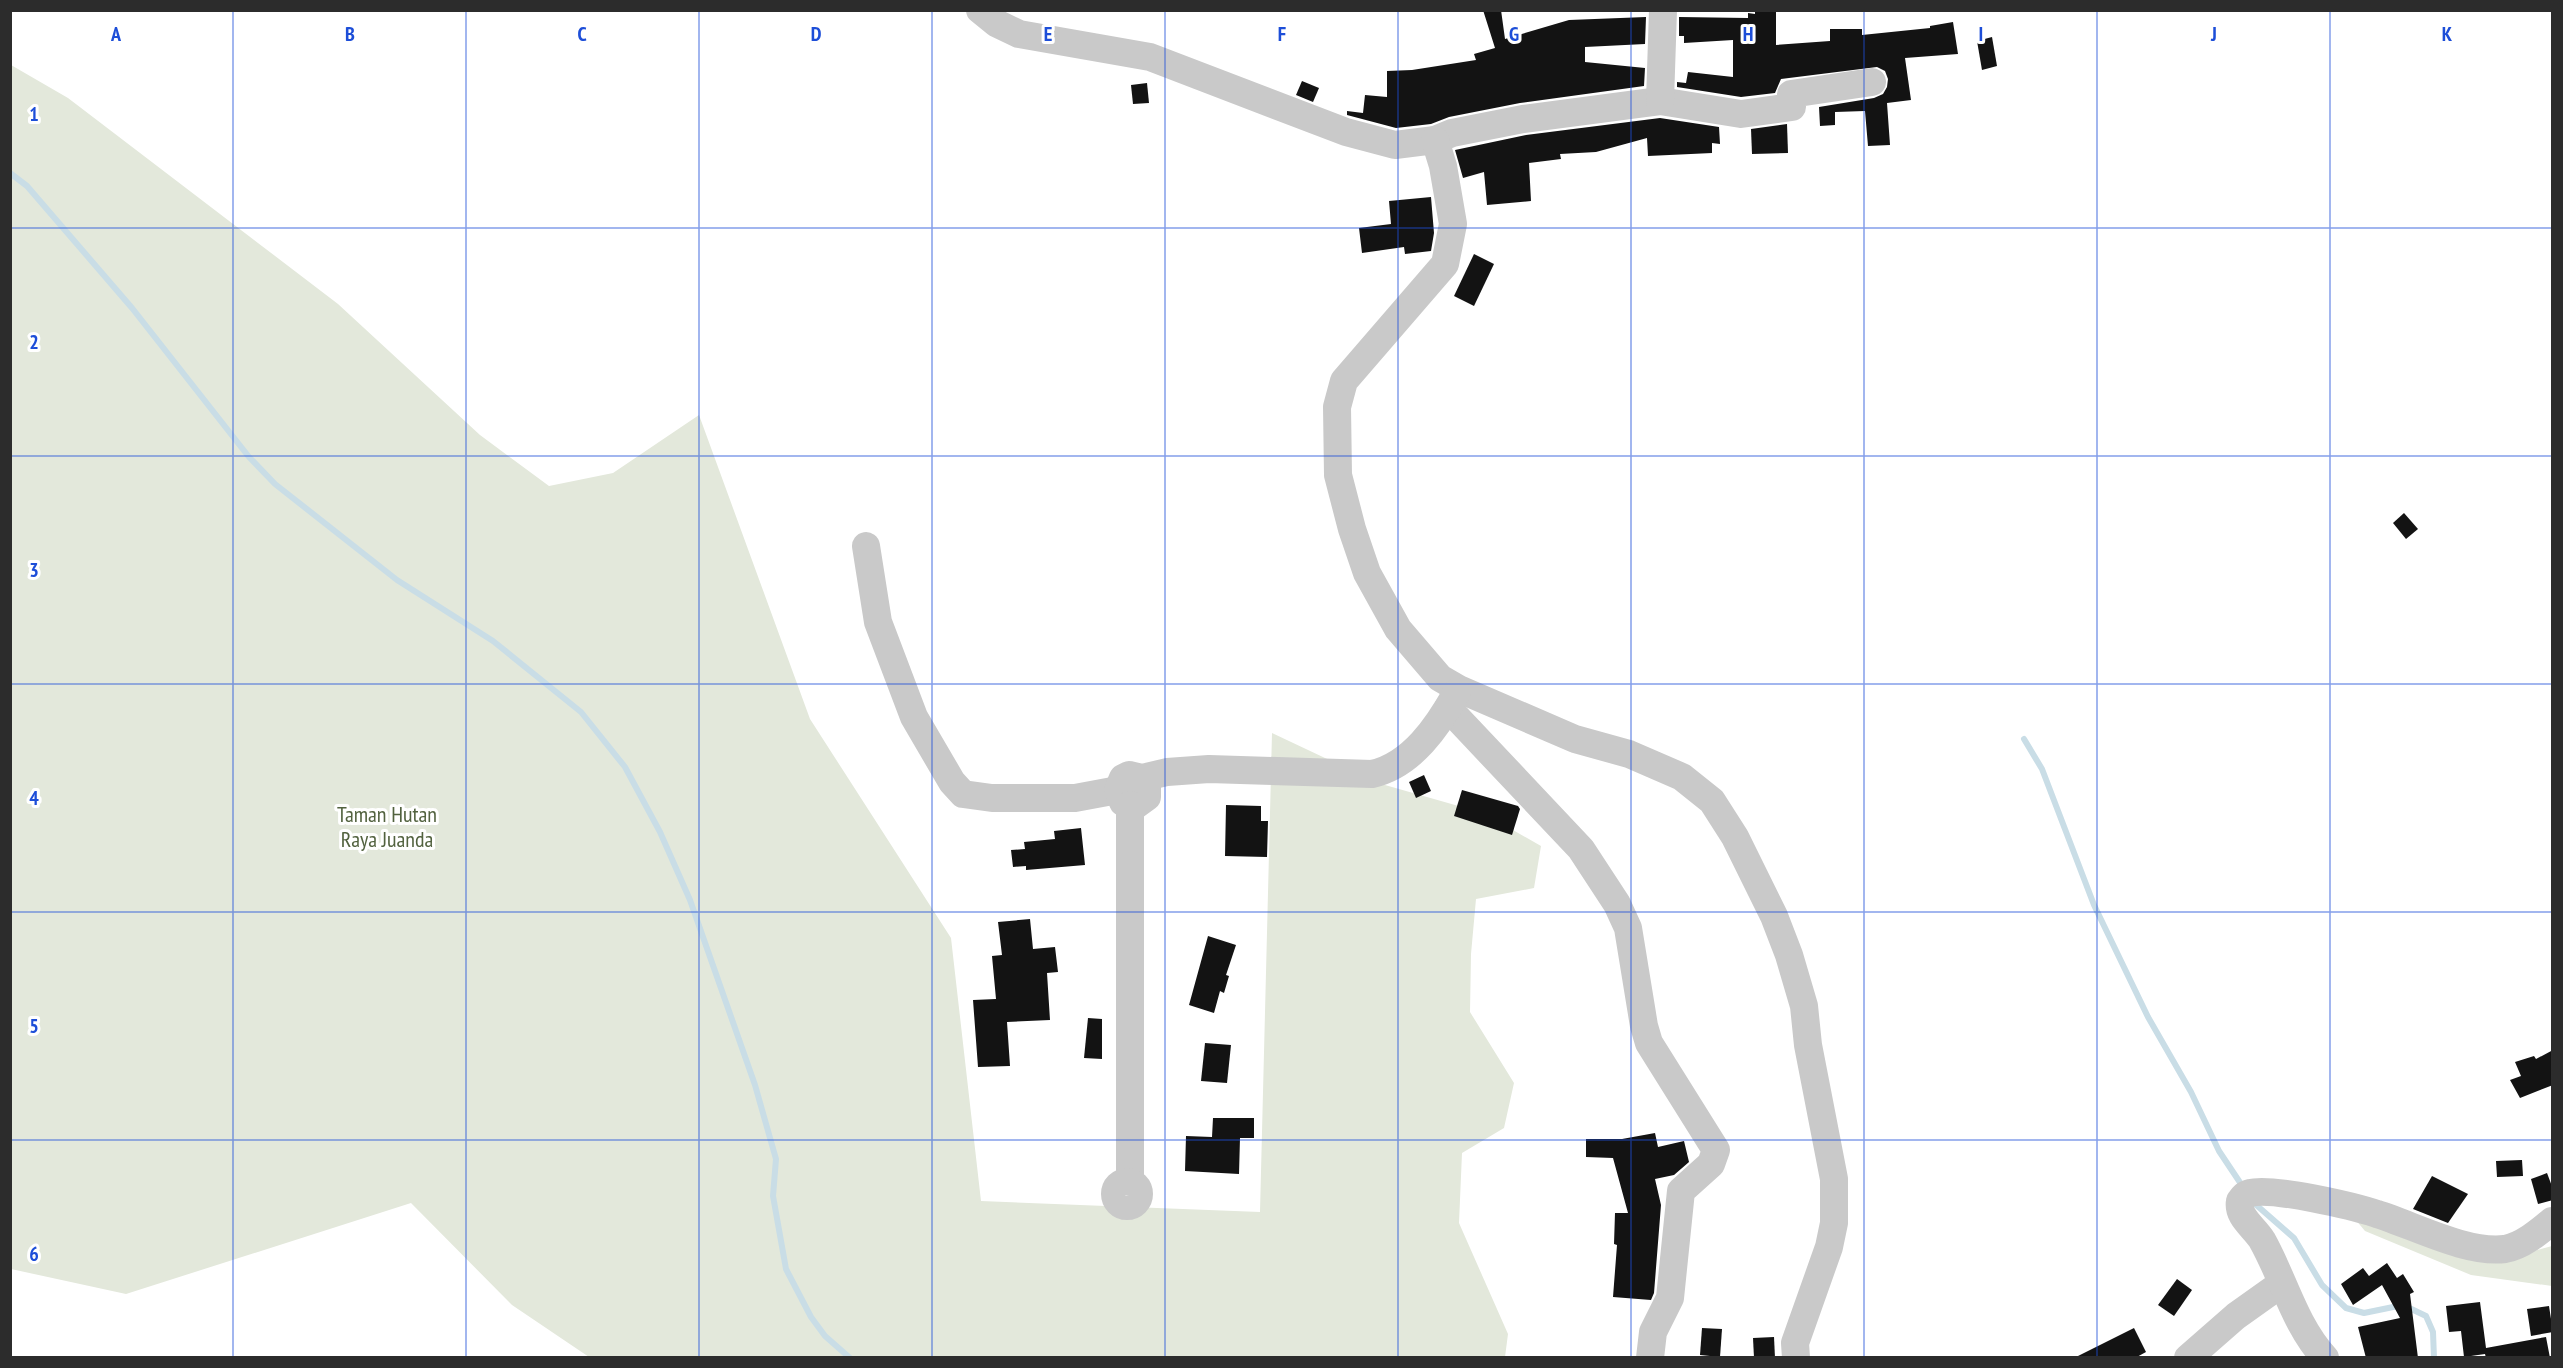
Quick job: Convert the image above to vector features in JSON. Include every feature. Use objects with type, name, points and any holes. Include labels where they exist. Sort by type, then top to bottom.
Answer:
[{"type":"street","points":[[980,10],[996,23],[1019,33],[1150,57],[1346,132],[1395,145],[1435,140],[1452,133],[1523,119],[1660,101],[1741,114],[1792,107],[1791,94],[1872,82]]},
{"type":"street","points":[[1660,101],[1663,10]]},
{"type":"street","points":[[1435,140],[1443,166],[1453,224],[1445,264],[1344,381],[1337,407],[1338,475],[1367,573],[1393,620],[1454,699],[1581,849],[1617,904],[1628,928],[1644,1026],[1649,1043],[1716,1150],[1711,1164],[1681,1191],[1670,1298],[1653,1332],[1650,1358]]},
{"type":"street","points":[[866,546],[878,622],[914,717],[952,782],[963,794],[992,798],[1075,798],[1130,791],[1167,772],[1209,769],[1372,774],[1399,764],[1424,740],[1454,699]]},
{"type":"street","points":[[1454,699],[1575,739],[1629,754],[1682,777],[1712,801],[1755,875],[1789,955],[1804,1006],[1808,1045],[1834,1179],[1834,1223],[1829,1247],[1795,1343],[1796,1358]]},
{"type":"street","points":[[1130,791],[1130,1182]]},
{"type":"street","points":[[2325,1358],[2307,1334],[2261,1239],[2240,1210],[2240,1201],[2249,1193],[2301,1197],[2375,1213],[2460,1243],[2482,1247],[2505,1249],[2534,1236],[2553,1221]]},
{"type":"street","points":[[2188,1358],[2236,1316],[2281,1284]]},
{"type":"green space","name":"Taman Hutan Raya Juanda","points":[[11,65],[68,98],[338,304],[480,435],[549,486],[613,473],[699,415],[810,719],[951,938],[981,1201],[1260,1212],[1272,733],[1378,783],[1483,813],[1541,846],[1534,888],[1476,899],[1471,954],[1470,1012],[1514,1083],[1504,1128],[1462,1153],[1459,1223],[1508,1334],[1505,1357],[589,1357],[512,1305],[411,1203],[126,1294],[11,1269]]},
{"type":"green space","points":[[2355,1219],[2512,1257],[2552,1246],[2552,1286],[2471,1275],[2365,1231]]},
{"type":"building","points":[[1483,10],[1501,10],[1505,39],[1569,20],[1646,17],[1645,44],[1585,47],[1585,62],[1645,68],[1644,86],[1520,103],[1449,117],[1431,124],[1396,128],[1347,115],[1347,111],[1363,113],[1365,95],[1387,97],[1387,71],[1412,70],[1476,60],[1474,54],[1495,48]]},
{"type":"building","points":[[1755,10],[1776,10],[1776,45],[1830,41],[1830,29],[1862,29],[1862,35],[1930,28],[1930,26],[1953,22],[1958,54],[1905,58],[1911,100],[1887,103],[1890,145],[1868,146],[1865,111],[1835,112],[1835,125],[1820,126],[1819,107],[1874,98],[1883,94],[1888,79],[1885,71],[1877,67],[1781,79],[1775,93],[1741,97],[1677,87],[1677,82],[1686,83],[1688,72],[1733,77],[1733,40],[1684,43],[1684,36],[1679,36],[1679,17],[1748,18],[1748,13],[1755,14]]},
{"type":"building","points":[[1992,37],[1997,66],[1982,70],[1977,41]]},
{"type":"building","points":[[1302,81],[1319,88],[1313,102],[1296,95]]},
{"type":"building","points":[[1147,83],[1149,103],[1133,104],[1131,85]]},
{"type":"building","points":[[1660,118],[1719,127],[1720,144],[1712,143],[1712,153],[1648,156],[1647,138],[1596,152],[1560,154],[1561,159],[1529,163],[1531,201],[1487,205],[1484,172],[1463,178],[1455,150],[1526,135]]},
{"type":"building","points":[[1787,124],[1788,153],[1752,154],[1751,129]]},
{"type":"building","points":[[1431,197],[1434,233],[1431,251],[1405,254],[1404,247],[1362,253],[1359,228],[1391,224],[1389,201]]},
{"type":"building","points":[[1474,254],[1494,264],[1474,306],[1454,296]]},
{"type":"building","points":[[2404,513],[2418,529],[2406,539],[2393,523]]},
{"type":"building","points":[[1424,775],[1431,791],[1416,798],[1409,782]]},
{"type":"building","points":[[1462,790],[1518,806],[1520,809],[1512,835],[1454,816]]},
{"type":"building","points":[[1226,805],[1261,806],[1261,821],[1268,821],[1267,857],[1225,856]]},
{"type":"building","points":[[1081,828],[1085,865],[1026,870],[1026,866],[1013,867],[1011,850],[1025,849],[1024,842],[1055,839],[1054,831]]},
{"type":"building","points":[[1030,919],[1033,949],[1055,947],[1058,972],[1047,973],[1050,1020],[1007,1022],[1010,1066],[978,1067],[973,1000],[996,999],[992,956],[1002,955],[998,922]]},
{"type":"building","points":[[1208,936],[1236,945],[1226,975],[1229,976],[1224,993],[1220,991],[1214,1013],[1189,1005]]},
{"type":"building","points":[[1088,1018],[1102,1019],[1102,1059],[1084,1058]]},
{"type":"building","points":[[1205,1043],[1231,1045],[1227,1083],[1201,1081]]},
{"type":"building","points":[[2553,1050],[2553,1085],[2520,1098],[2510,1080],[2521,1076],[2515,1062],[2534,1056],[2536,1059]]},
{"type":"building","points":[[1213,1118],[1254,1118],[1254,1138],[1240,1138],[1239,1174],[1185,1171],[1186,1136],[1212,1137]]},
{"type":"building","points":[[1655,1133],[1658,1147],[1684,1141],[1689,1162],[1674,1175],[1655,1179],[1661,1205],[1654,1293],[1651,1300],[1613,1297],[1617,1245],[1614,1244],[1615,1213],[1628,1213],[1613,1158],[1586,1157],[1586,1139],[1622,1139]]},
{"type":"building","points":[[2522,1160],[2523,1176],[2497,1177],[2496,1161]]},
{"type":"building","points":[[2547,1173],[2553,1189],[2553,1200],[2538,1204],[2531,1179]]},
{"type":"building","points":[[2432,1176],[2468,1194],[2448,1223],[2413,1209]]},
{"type":"building","points":[[2387,1263],[2397,1278],[2403,1274],[2414,1292],[2410,1294],[2418,1358],[2366,1358],[2358,1327],[2400,1318],[2382,1285],[2353,1305],[2341,1284],[2363,1268],[2369,1276]]},
{"type":"building","points":[[2177,1279],[2192,1290],[2174,1316],[2158,1305]]},
{"type":"building","points":[[2480,1302],[2486,1348],[2546,1337],[2550,1358],[2486,1358],[2485,1354],[2464,1357],[2461,1331],[2449,1332],[2446,1306]]},
{"type":"building","points":[[2549,1306],[2553,1332],[2531,1336],[2527,1309]]},
{"type":"building","points":[[1702,1328],[1722,1329],[1720,1357],[1700,1355]]},
{"type":"building","points":[[2134,1328],[2146,1352],[2135,1358],[2074,1358]]},
{"type":"building","points":[[1774,1337],[1775,1358],[1754,1358],[1753,1338]]},
{"type":"waterway","points":[[10,173],[27,186],[132,308],[249,457],[275,484],[397,580],[493,641],[581,712],[625,767],[660,832],[690,900],[755,1085],[776,1159],[773,1196],[786,1269],[811,1317],[825,1336],[850,1358]]},
{"type":"waterway","points":[[2024,739],[2042,769],[2094,905],[2148,1017],[2191,1092],[2219,1151],[2243,1187]]},
{"type":"waterway","points":[[2254,1203],[2294,1238],[2322,1285],[2346,1308],[2364,1313],[2403,1305],[2426,1316],[2433,1332],[2434,1358]]}]
